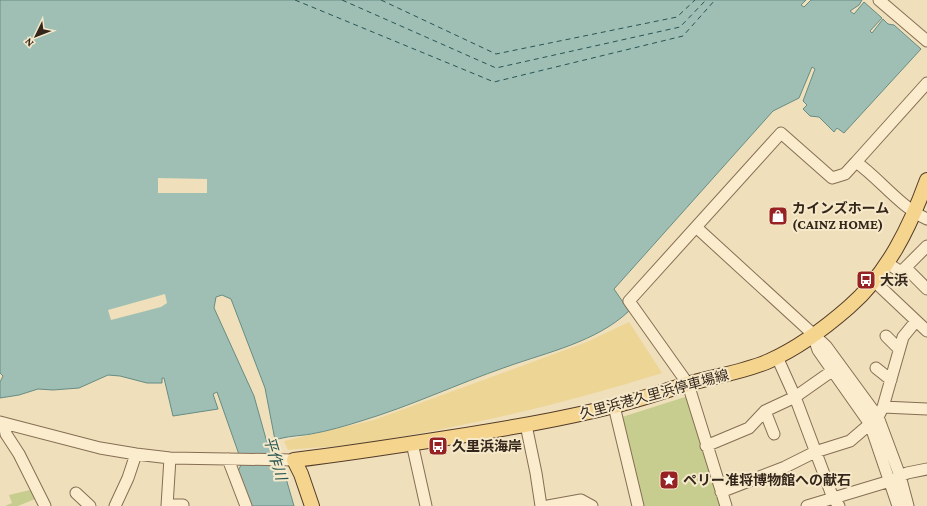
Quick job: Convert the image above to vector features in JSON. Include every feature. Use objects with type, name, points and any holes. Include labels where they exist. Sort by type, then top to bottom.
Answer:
[{"type":"main road","name":"久里浜港久里浜停車場線","points":[[289,460],[526,425],[614,406],[688,384],[745,370],[777,357],[813,335],[850,306],[874,281],[903,237],[921,216],[927,180]]},
{"type":"main road","points":[[289,460],[305,506]]},
{"type":"main road","points":[[289,460],[301,474],[312,506]]},
{"type":"street","points":[[879,0],[927,41]]},
{"type":"street","points":[[726,506],[706,446],[688,384],[629,301],[781,133],[832,178],[845,174],[927,83]]},
{"type":"street","points":[[856,162],[869,171],[921,216]]},
{"type":"street","points":[[696,227],[826,346],[874,420],[895,478],[908,506]]},
{"type":"street","points":[[887,263],[901,272],[927,246]]},
{"type":"street","points":[[906,268],[927,289]]},
{"type":"street","points":[[874,281],[927,331]]},
{"type":"street","points":[[721,492],[785,467],[815,452],[850,441],[874,420],[883,406],[903,337],[916,321]]},
{"type":"street","points":[[813,335],[818,350],[832,371],[874,420]]},
{"type":"street","points":[[886,336],[899,349]]},
{"type":"street","points":[[777,357],[836,502]]},
{"type":"street","points":[[876,368],[891,380]]},
{"type":"street","points":[[706,446],[749,428],[765,411],[794,397],[832,371]]},
{"type":"street","points":[[614,406],[638,506]]},
{"type":"street","points":[[883,406],[927,409]]},
{"type":"street","points":[[765,411],[774,434]]},
{"type":"street","points":[[2,422],[100,448],[136,454],[170,458],[289,460]]},
{"type":"street","points":[[2,422],[6,434],[19,454],[44,506]]},
{"type":"street","points":[[526,425],[541,506]]},
{"type":"street","points":[[412,443],[426,506]]},
{"type":"street","points":[[115,506],[128,478],[136,454]]},
{"type":"street","points":[[170,458],[167,506],[183,505]]},
{"type":"street","points":[[232,459],[246,506]]},
{"type":"street","points":[[807,506],[836,502],[895,478],[927,469]]},
{"type":"street","points":[[895,478],[898,506]]},
{"type":"street","points":[[76,493],[90,506]]},
{"type":"street","points":[[548,506],[581,500],[592,506]]},
{"type":"green space","points":[[685,397],[687,399],[721,506],[642,506],[622,417]]},
{"type":"green space","points":[[30,490],[35,499],[18,506],[5,506],[12,503],[9,495]]},
{"type":"sand","points":[[629,322],[662,373],[551,405],[402,437],[355,444],[288,450],[284,441],[374,420],[587,342]]},
{"type":"water","name":"平作川","points":[[0,0],[806,0],[801,5],[804,7],[811,0],[862,0],[859,5],[850,11],[854,14],[864,2],[882,18],[870,31],[872,33],[883,19],[888,24],[894,25],[921,49],[844,133],[837,128],[834,132],[819,117],[810,116],[803,109],[807,105],[803,101],[815,69],[812,67],[799,98],[773,111],[614,289],[629,311],[616,322],[602,331],[571,345],[488,374],[380,415],[324,431],[275,440],[265,388],[231,299],[222,295],[216,297],[214,308],[254,396],[266,439],[269,446],[275,452],[278,464],[283,468],[294,506],[251,506],[238,471],[242,463],[217,392],[213,394],[218,409],[173,416],[164,378],[162,378],[162,383],[147,383],[120,376],[108,375],[79,388],[53,390],[38,389],[19,395],[0,398],[0,382],[3,376],[0,373]]},
{"type":"pier","points":[[158,178],[207,179],[207,193],[158,193]]},
{"type":"pier","points":[[165,294],[167,303],[161,307],[111,320],[108,310]]},
{"type":"ferry route","points":[[295,0],[494,82],[683,36],[715,0]]},
{"type":"ferry route","points":[[342,0],[496,68],[680,27],[706,0]]},
{"type":"ferry route","points":[[381,0],[496,54],[677,17],[695,0]]},
{"type":"place","name":"カインズホーム (CAINZ HOME)","points":[[778,216]]},
{"type":"place","name":"大浜","points":[[866,280]]},
{"type":"place","name":"久里浜海岸","points":[[438,446]]},
{"type":"place","name":"ペリー准将博物館への献石","points":[[669,480]]}]
